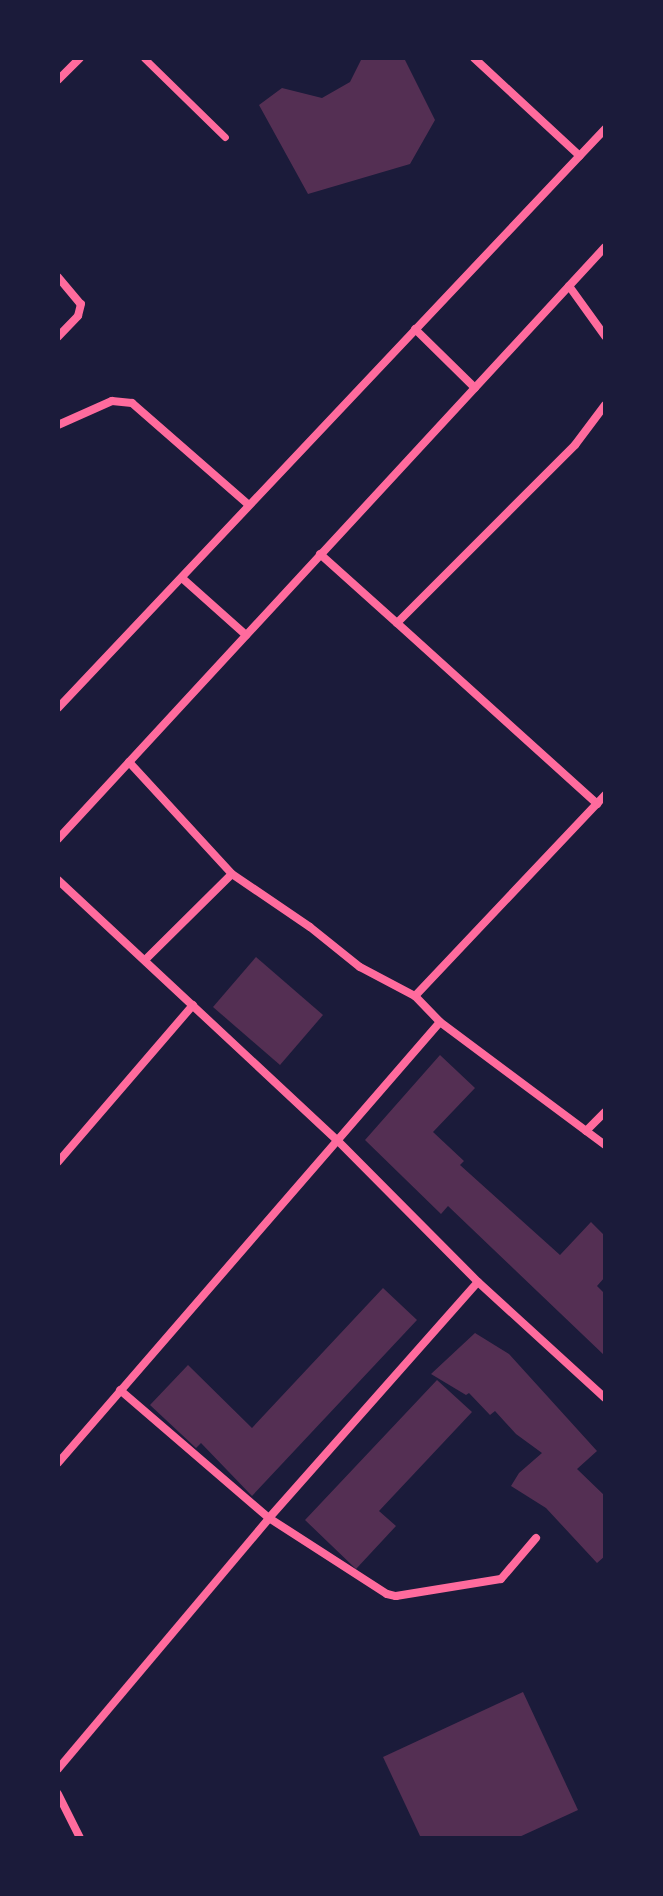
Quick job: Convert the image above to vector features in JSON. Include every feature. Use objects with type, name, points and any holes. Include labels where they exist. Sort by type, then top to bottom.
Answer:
[{"type":"street","points":[[58,80],[80,58]]},
{"type":"street","points":[[144,58],[225,137]]},
{"type":"street","points":[[474,58],[580,156]]},
{"type":"street","points":[[58,708],[604,133]]},
{"type":"street","points":[[58,839],[605,247]]},
{"type":"street","points":[[58,277],[81,304],[78,316],[58,337]]},
{"type":"street","points":[[569,286],[605,336]]},
{"type":"street","points":[[415,329],[475,388]]},
{"type":"street","points":[[58,425],[112,401],[132,403],[249,505]]},
{"type":"street","points":[[397,623],[575,445],[605,405]]},
{"type":"street","points":[[320,554],[597,804]]},
{"type":"street","points":[[182,578],[246,635]]},
{"type":"street","points":[[129,762],[232,874],[310,927],[360,967],[415,996],[440,1022],[605,1145]]},
{"type":"street","points":[[415,996],[605,795]]},
{"type":"street","points":[[145,960],[232,874]]},
{"type":"street","points":[[58,880],[338,1141],[478,1282],[605,1398]]},
{"type":"street","points":[[58,1162],[193,1005]]},
{"type":"street","points":[[58,1463],[440,1022]]},
{"type":"street","points":[[586,1131],[605,1112]]},
{"type":"street","points":[[58,1769],[269,1518],[478,1282]]},
{"type":"street","points":[[120,1390],[269,1518],[380,1591],[396,1596],[501,1579],[536,1538]]},
{"type":"street","points":[[58,1794],[80,1838]]},
{"type":"building","points":[[362,58],[404,58],[435,120],[410,164],[308,194],[259,105],[282,88],[322,98],[350,82]]},
{"type":"building","points":[[256,957],[323,1015],[280,1065],[213,1007]]},
{"type":"building","points":[[440,1055],[475,1088],[433,1132],[464,1161],[460,1165],[560,1255],[591,1222],[605,1236],[605,1277],[597,1286],[605,1294],[605,1356],[448,1206],[441,1214],[365,1140]]},
{"type":"building","points":[[383,1288],[417,1320],[252,1496],[201,1443],[196,1448],[150,1405],[188,1365],[252,1428]]},
{"type":"building","points":[[475,1333],[509,1354],[597,1451],[577,1469],[605,1496],[605,1556],[597,1563],[546,1508],[511,1486],[519,1473],[542,1453],[516,1434],[495,1411],[490,1415],[469,1393],[466,1395],[431,1374]]},
{"type":"building","points":[[437,1380],[472,1412],[379,1511],[396,1526],[356,1569],[305,1520]]},
{"type":"building","points":[[523,1692],[578,1810],[517,1838],[421,1838],[383,1757]]}]
